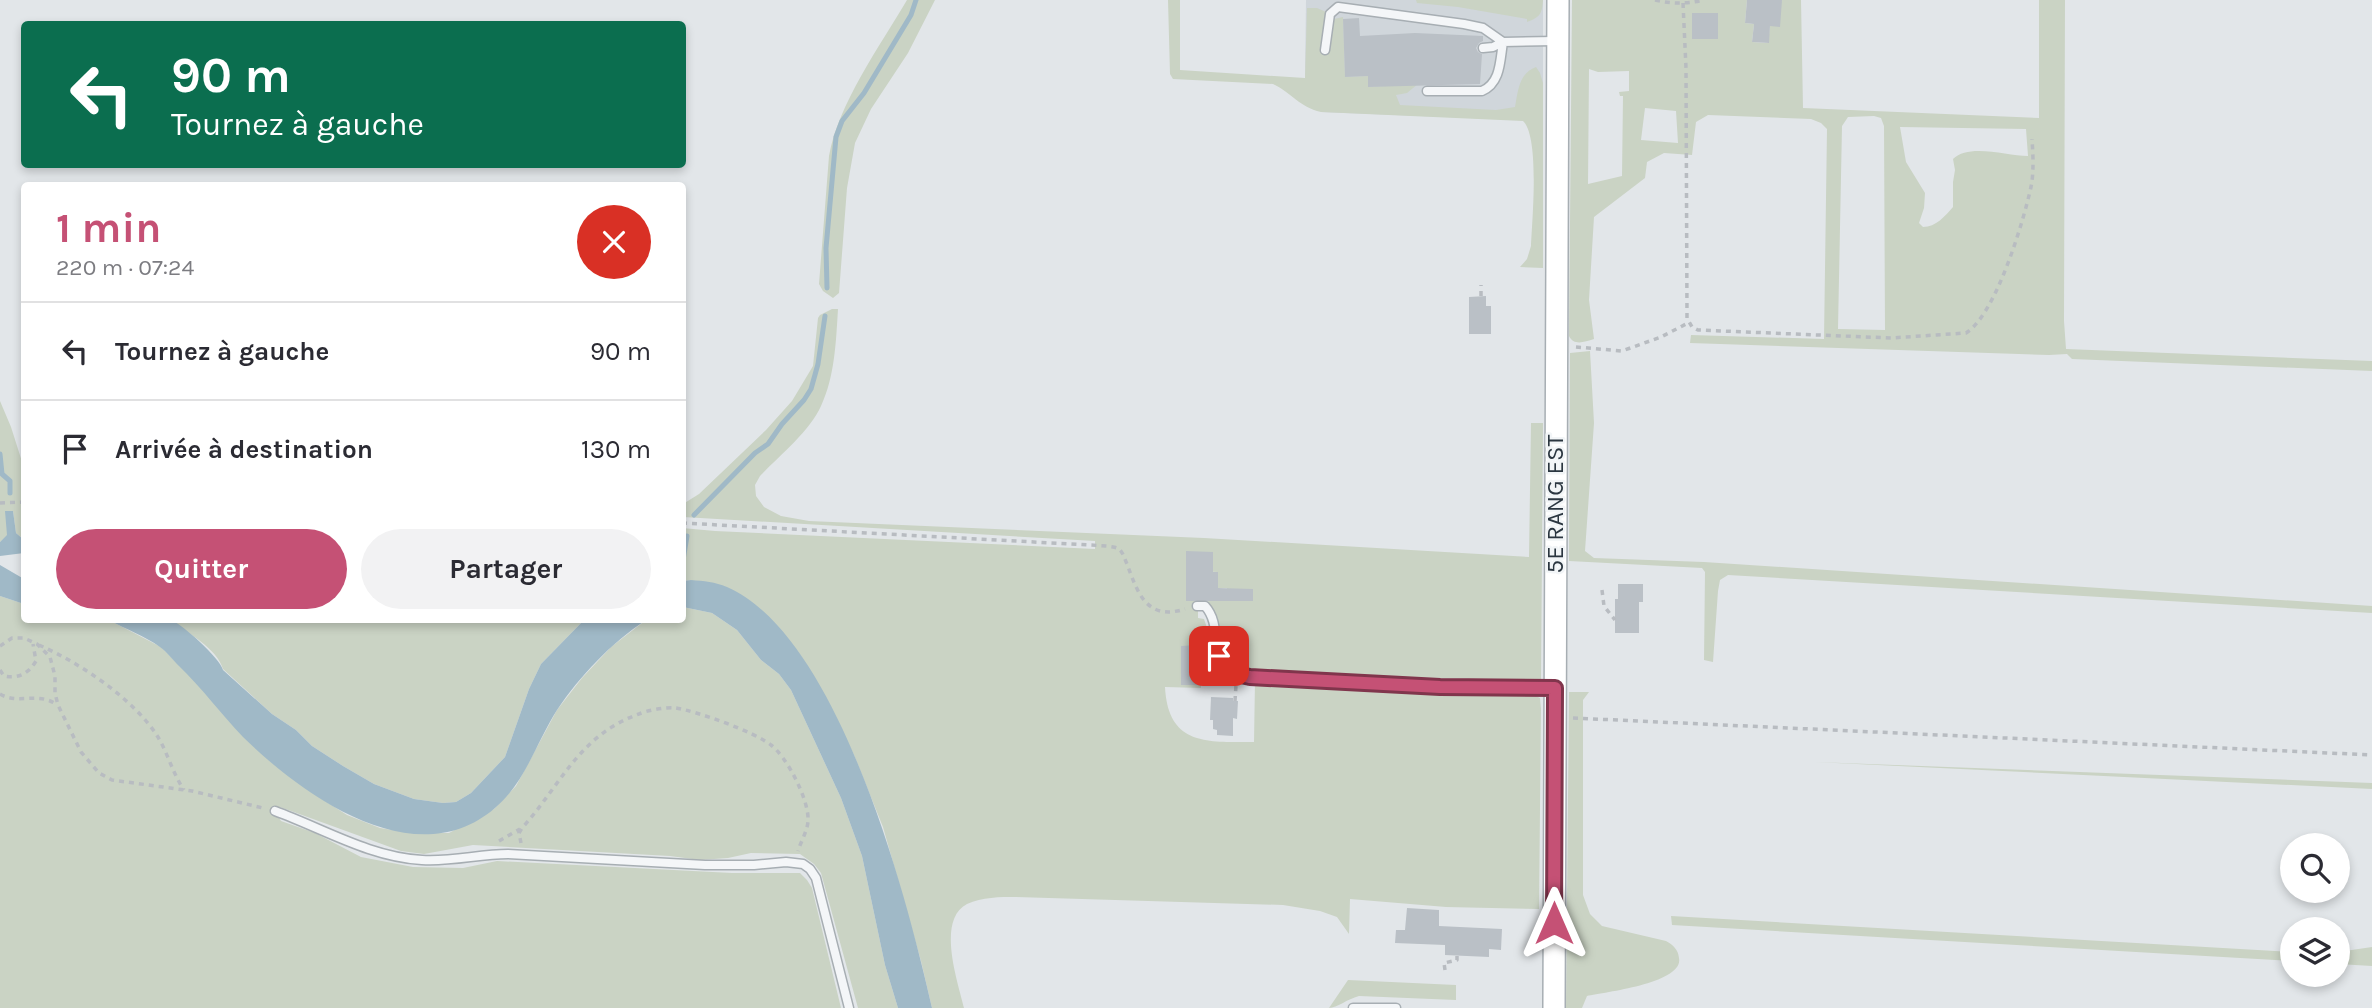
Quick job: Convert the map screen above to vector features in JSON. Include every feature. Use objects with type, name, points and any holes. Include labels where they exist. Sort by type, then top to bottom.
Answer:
[{"type":"street","name":"5E RANG EST","points":[[1553,1008],[1558,0]]},
{"type":"lane","points":[[1325,50],[1330,14],[1338,7],[1483,28],[1503,42]]},
{"type":"lane","points":[[1483,48],[1503,42],[1558,41]]},
{"type":"lane","points":[[1427,91],[1488,89],[1497,78],[1503,42]]},
{"type":"lane","points":[[1197,606],[1205,606],[1210,611],[1221,664],[1231,673],[1250,677],[1440,687],[1555,688]]},
{"type":"lane","points":[[1200,678],[1220,678],[1231,673]]},
{"type":"lane","points":[[275,811],[368,850],[423,860],[456,860],[484,854],[705,865],[803,864],[816,878],[849,1008]]},
{"type":"lane","points":[[1353,1008],[1395,1008]]},
{"type":"path","points":[[1655,0],[1668,3],[1704,0]]},
{"type":"path","points":[[1684,3],[1688,323]]},
{"type":"path","points":[[1688,323],[1698,330],[1714,332],[1891,338],[1966,333],[1984,314],[2014,251],[2031,185],[2032,139]]},
{"type":"path","points":[[1481,285],[1481,296]]},
{"type":"path","points":[[1556,345],[1622,351],[1661,337],[1688,323]]},
{"type":"path","points":[[0,503],[21,502]]},
{"type":"path","points":[[686,523],[1108,546],[1119,549],[1124,556],[1134,585],[1148,606],[1159,611],[1175,612],[1197,606]]},
{"type":"path","points":[[1602,590],[1604,606],[1615,620]]},
{"type":"path","points":[[0,646],[12,638],[24,638],[67,658],[95,676],[135,711],[157,736],[184,790]]},
{"type":"path","points":[[0,670],[5,676],[12,678],[31,670],[36,661],[35,643]]},
{"type":"path","points":[[35,643],[50,657],[58,705],[81,752],[99,773],[111,780],[184,790],[275,811]]},
{"type":"path","points":[[0,694],[8,699],[50,699],[58,705]]},
{"type":"path","points":[[529,856],[521,843],[519,833],[551,794],[568,766],[592,741],[604,731],[640,713],[675,708],[747,731],[771,744],[781,755],[791,771],[809,822],[794,862]]},
{"type":"path","points":[[1555,719],[2372,755]]},
{"type":"path","points":[[1446,970],[1444,963],[1457,960],[1457,956]]},
{"type":"shaded area","points":[[1306,0],[1543,0],[1543,121],[1321,112],[1305,78]]},
{"type":"green space","points":[[907,0],[935,0],[908,53],[871,109],[855,143],[847,188],[839,293],[833,298],[823,291],[819,284],[829,156],[841,116],[861,76]]},
{"type":"green space","points":[[1168,0],[1180,0],[1180,70],[1305,78],[1307,8],[1326,12],[1322,54],[1327,54],[1334,19],[1343,17],[1345,77],[1368,76],[1368,87],[1418,84],[1407,93],[1396,95],[1400,105],[1496,110],[1515,107],[1523,78],[1536,67],[1543,83],[1543,268],[1520,267],[1527,259],[1531,246],[1533,200],[1532,144],[1523,121],[1321,112],[1307,107],[1273,84],[1173,79],[1170,74]]},
{"type":"green space","points":[[1416,0],[1543,0],[1540,14],[1527,22],[1527,19],[1417,3]]},
{"type":"green space","points":[[1572,0],[1747,0],[1745,23],[1754,24],[1752,42],[1768,43],[1770,26],[1782,0],[1801,0],[1803,108],[2039,118],[2039,0],[2065,0],[2066,349],[2372,361],[2372,371],[2072,359],[2067,354],[1690,343],[1691,335],[1824,339],[1827,129],[1811,119],[1708,115],[1696,122],[1692,155],[1664,153],[1647,162],[1645,178],[1594,217],[1589,300],[1594,339],[1576,342],[1569,336]],"holes":[[[1692,13],[1718,13],[1718,39],[1692,38]],[[1589,69],[1598,72],[1629,71],[1629,91],[1619,92],[1620,96],[1623,96],[1622,176],[1588,184]],[[1645,108],[1676,111],[1678,143],[1641,140]],[[1874,116],[1881,118],[1884,126],[1885,330],[1838,329],[1842,126],[1848,117]],[[1900,127],[2026,129],[2028,156],[1978,151],[1960,154],[1953,159],[1953,207],[1928,227],[1919,223],[1925,193],[1906,162]]]},
{"type":"green space","points":[[838,309],[832,371],[826,395],[802,434],[760,476],[755,485],[756,496],[764,507],[781,516],[809,521],[1204,538],[1529,557],[1531,423],[1543,423],[1541,679],[1529,684],[1238,672],[1225,655],[1217,618],[1208,601],[1227,601],[1227,588],[1218,588],[1218,572],[1187,571],[1198,601],[1198,618],[1204,619],[1208,633],[1213,674],[1200,674],[1198,646],[1182,646],[1181,685],[1201,684],[1201,688],[1165,687],[1168,706],[1182,730],[1193,737],[1221,742],[1254,742],[1255,681],[1534,695],[1540,698],[1539,909],[1446,907],[1350,899],[1349,934],[1337,917],[1320,911],[1283,905],[997,897],[967,904],[958,912],[953,923],[951,937],[954,968],[964,1008],[932,1008],[883,827],[854,755],[821,689],[801,656],[691,580],[686,581],[686,528],[1095,549],[1095,541],[686,517],[686,502],[699,494],[766,430],[792,401],[813,366],[820,315]]},
{"type":"green space","points":[[1590,351],[1594,423],[1585,551],[1594,558],[1704,562],[2372,606],[2372,613],[1728,575],[1720,580],[1718,591],[1713,662],[1704,660],[1705,572],[1702,568],[1569,561],[1570,353]]},
{"type":"green space","points":[[0,401],[21,459],[21,537],[16,533],[13,511],[7,536],[0,542]]},
{"type":"green space","points":[[0,596],[21,603],[21,623],[115,623],[161,647],[198,684],[242,735],[271,762],[311,792],[347,815],[380,828],[411,833],[449,833],[494,809],[516,786],[557,710],[582,678],[611,647],[642,623],[686,623],[686,608],[712,613],[737,630],[761,660],[779,674],[791,690],[841,798],[862,856],[885,965],[898,1008],[858,1008],[821,873],[800,854],[751,853],[700,860],[473,845],[424,854],[401,851],[280,807],[275,811],[281,821],[315,833],[361,857],[413,867],[463,868],[497,861],[732,873],[800,873],[812,888],[841,1008],[0,1008]]},
{"type":"green space","points":[[175,623],[581,623],[541,664],[529,689],[505,757],[471,793],[456,802],[443,803],[414,799],[374,784],[312,746],[223,669],[215,654]]},
{"type":"green space","points":[[1569,692],[1589,692],[1583,700],[1583,895],[1590,914],[1602,926],[1666,941],[1675,948],[1679,958],[1677,967],[1669,974],[1642,985],[1587,996],[1582,1008],[1566,1008]]},
{"type":"green space","points":[[1815,762],[2372,783],[2372,789]]},
{"type":"green space","points":[[1671,916],[2280,951],[2280,960],[1672,925]]},
{"type":"green space","points":[[2372,947],[2372,966],[2350,965],[2350,950]]},
{"type":"green space","points":[[1348,980],[1456,985],[1456,1000],[1359,996],[1329,1008]]},
{"type":"water","points":[[5,511],[13,511],[16,533],[21,537],[21,553],[0,556],[0,542],[7,535]]},
{"type":"water","points":[[0,565],[21,577],[21,603],[0,596]]},
{"type":"water","points":[[686,581],[727,587],[767,615],[803,658],[834,712],[862,774],[886,839],[932,1008],[898,1008],[885,965],[862,856],[841,798],[791,690],[779,674],[761,660],[737,630],[712,613],[686,608]]},
{"type":"water","points":[[115,623],[176,623],[208,650],[223,670],[312,746],[374,784],[414,799],[443,803],[456,802],[471,793],[505,757],[529,689],[541,664],[581,623],[642,623],[597,661],[576,685],[557,710],[522,775],[495,808],[464,827],[430,834],[396,831],[361,820],[296,782],[243,737],[196,683],[163,649]]},
{"type":"building","points":[[1747,0],[1782,0],[1780,27],[1770,26],[1769,43],[1752,42],[1754,24],[1745,23]]},
{"type":"building","points":[[1692,13],[1718,13],[1718,39],[1692,39]]},
{"type":"building","points":[[1359,18],[1360,36],[1415,33],[1483,36],[1483,41],[1476,48],[1482,54],[1480,84],[1368,87],[1368,76],[1345,77],[1343,19]]},
{"type":"building","points":[[1486,296],[1486,306],[1491,306],[1491,334],[1469,334],[1469,297]]},
{"type":"building","points":[[1186,551],[1213,552],[1213,572],[1218,572],[1218,588],[1253,589],[1253,601],[1186,601]]},
{"type":"building","points":[[1618,584],[1643,584],[1643,602],[1639,602],[1639,633],[1615,633]]},
{"type":"building","points":[[1198,645],[1200,671],[1195,674],[1194,679],[1200,685],[1181,685],[1181,646]]},
{"type":"building","points":[[1211,697],[1233,698],[1233,701],[1238,701],[1237,719],[1233,718],[1233,736],[1217,735],[1217,730],[1213,729],[1213,720],[1210,720]]},
{"type":"building","points":[[1407,908],[1439,910],[1439,926],[1502,929],[1501,950],[1489,949],[1489,957],[1445,955],[1445,945],[1395,943],[1396,930],[1405,930]]},
{"type":"waterway","points":[[827,288],[826,248],[836,137],[842,121],[864,93],[911,15],[916,0]]},
{"type":"waterway","points":[[694,515],[755,453],[768,444],[804,400],[811,389],[818,364],[825,316]]},
{"type":"waterway","points":[[0,454],[2,474],[10,481],[10,493]]},
{"type":"waterway","points":[[686,542],[687,536]]},
{"type":"route","points":[[1219,656],[1226,670],[1250,677],[1440,687],[1555,688],[1554,923]]}]
